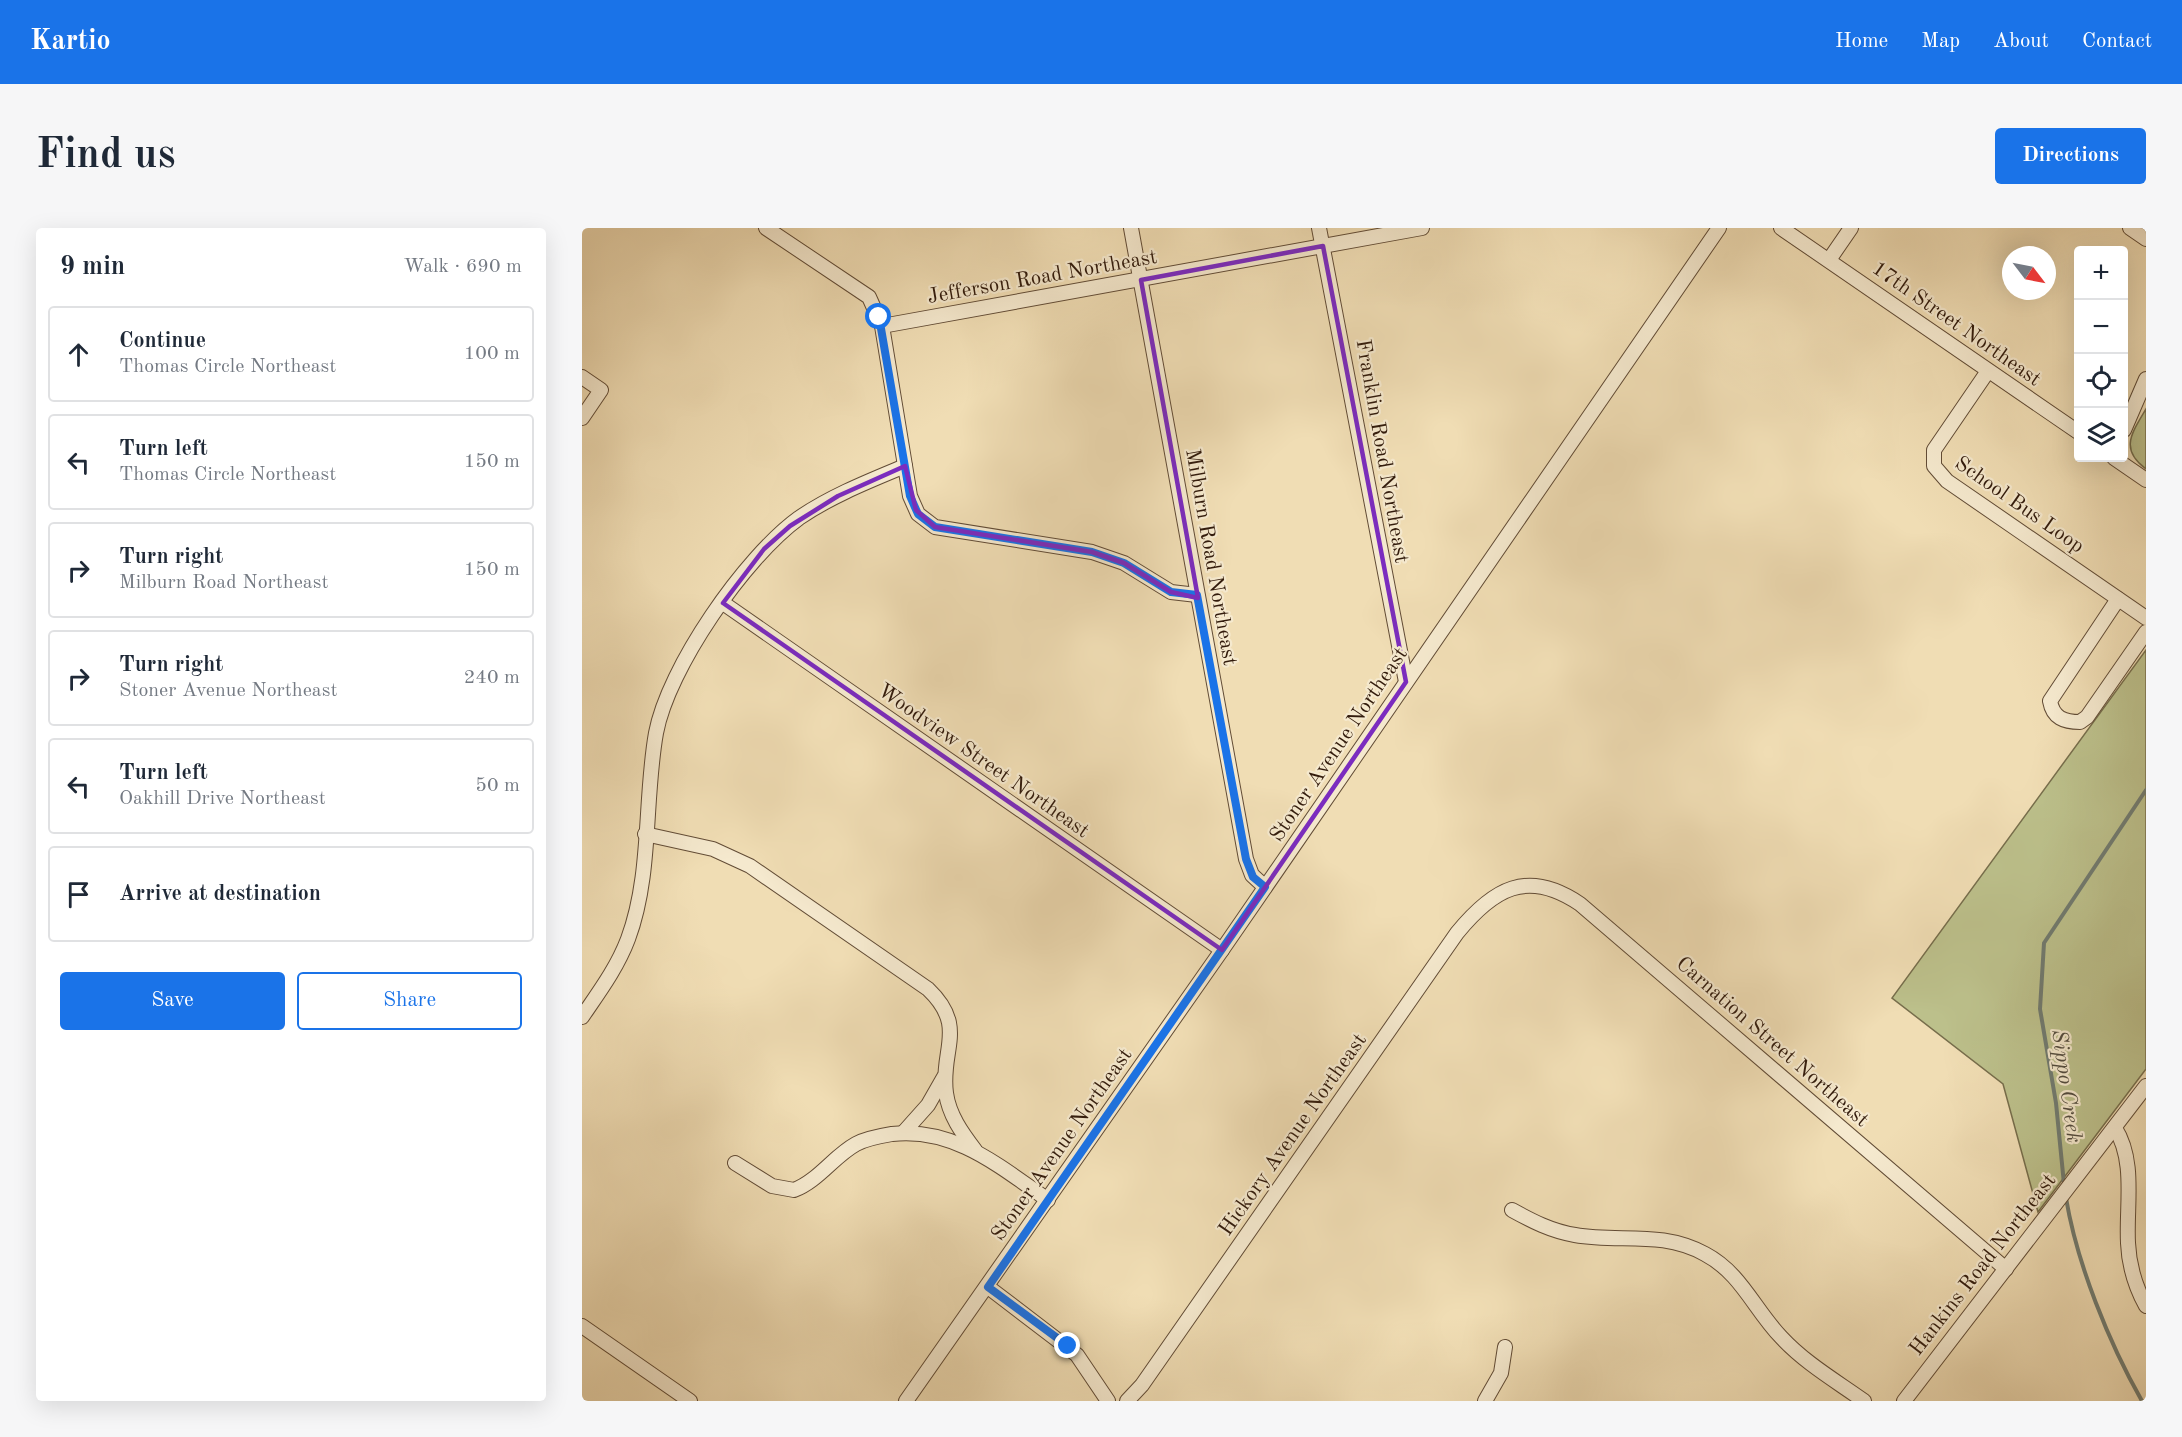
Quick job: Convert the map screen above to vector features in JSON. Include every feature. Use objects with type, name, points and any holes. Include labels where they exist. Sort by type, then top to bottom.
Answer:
[{"type":"street","points":[[766,228],[869,297],[882,326],[904,466],[916,510],[923,519],[935,527],[1092,552],[1124,563],[1171,592],[1197,595]]},
{"type":"street","name":"Milburn Road Northeast","points":[[1131,228],[1246,859],[1253,877],[1265,887]]},
{"type":"street","name":"Franklin Road Northeast","points":[[1319,228],[1406,682]]},
{"type":"street","name":"Jefferson Road Northeast","points":[[882,326],[1422,228]]},
{"type":"street","name":"Stoner Avenue Northeast","points":[[906,1401],[1222,950],[1719,228]]},
{"type":"street","name":"17th Street Northeast","points":[[1781,228],[2074,429]]},
{"type":"street","points":[[1829,260],[1851,228]]},
{"type":"street","points":[[2130,228],[2146,239]]},
{"type":"street","name":"School Bus Loop","points":[[1988,370],[1934,450],[1934,466],[1947,481],[2146,618]]},
{"type":"street","points":[[582,377],[601,390],[582,418]]},
{"type":"street","points":[[2128,421],[2146,378]]},
{"type":"street","points":[[2120,462],[2146,480]]},
{"type":"street","points":[[582,1017],[615,966],[627,941],[636,912],[656,736],[665,699],[683,662],[754,561],[790,526],[838,496],[904,466]]},
{"type":"street","points":[[2118,599],[2050,701],[2052,710],[2058,718],[2080,722],[2087,717],[2146,632]]},
{"type":"street","name":"Woodview Street Northeast","points":[[723,603],[1222,950]]},
{"type":"street","points":[[645,834],[713,849],[750,866],[921,982],[939,999],[949,1017],[951,1040],[945,1074],[949,1106],[975,1150]]},
{"type":"street","name":"Carnation Street Northeast","points":[[1496,895],[1514,888],[1534,887],[1563,894],[1580,904],[2006,1269]]},
{"type":"street","name":"Hickory Avenue Northeast","points":[[1127,1401],[1142,1385],[1457,933],[1476,910],[1496,895]]},
{"type":"street","points":[[903,1133],[928,1105],[945,1074]]},
{"type":"street","name":"Hankins Road Northeast","points":[[1904,1401],[2146,1086]]},
{"type":"street","points":[[2115,1128],[2127,1157],[2130,1265],[2137,1290],[2146,1306]]},
{"type":"street","points":[[735,1163],[772,1186],[794,1190],[862,1141],[903,1133],[938,1137],[975,1150],[1048,1200]]},
{"type":"street","points":[[1512,1210],[1539,1225],[1567,1233],[1656,1238],[1706,1254],[1738,1280],[1781,1337],[1795,1351],[1864,1401]]},
{"type":"street","points":[[988,1287],[1077,1355],[1108,1401]]},
{"type":"street","points":[[582,1326],[690,1401]]},
{"type":"street","points":[[1485,1401],[1501,1373],[1505,1347]]},
{"type":"highlighted area","points":[[1323,246],[1406,682],[1222,950],[723,603],[764,549],[790,526],[838,496],[905,466],[916,510],[935,527],[1092,552],[1124,563],[1171,592],[1198,598],[1141,280]]},
{"type":"green space","points":[[2146,409],[2146,469],[2138,462],[2130,448],[2133,433]]},
{"type":"green space","points":[[2146,650],[2146,1069],[2038,1212],[2003,1084],[1892,998]]},
{"type":"waterway","name":"Sippo Creek","points":[[2064,1184],[2056,1103],[2040,1009],[2044,943],[2146,790]]},
{"type":"waterway","name":"Sippo Creek","points":[[2066,1198],[2086,1276],[2106,1329],[2142,1401]]},
{"type":"route","points":[[879,317],[910,496],[916,510],[928,524],[945,529],[1053,544],[1092,552],[1124,563],[1171,592],[1185,596],[1197,595],[1246,859],[1253,877],[1265,887],[988,1287],[1068,1346]]}]
